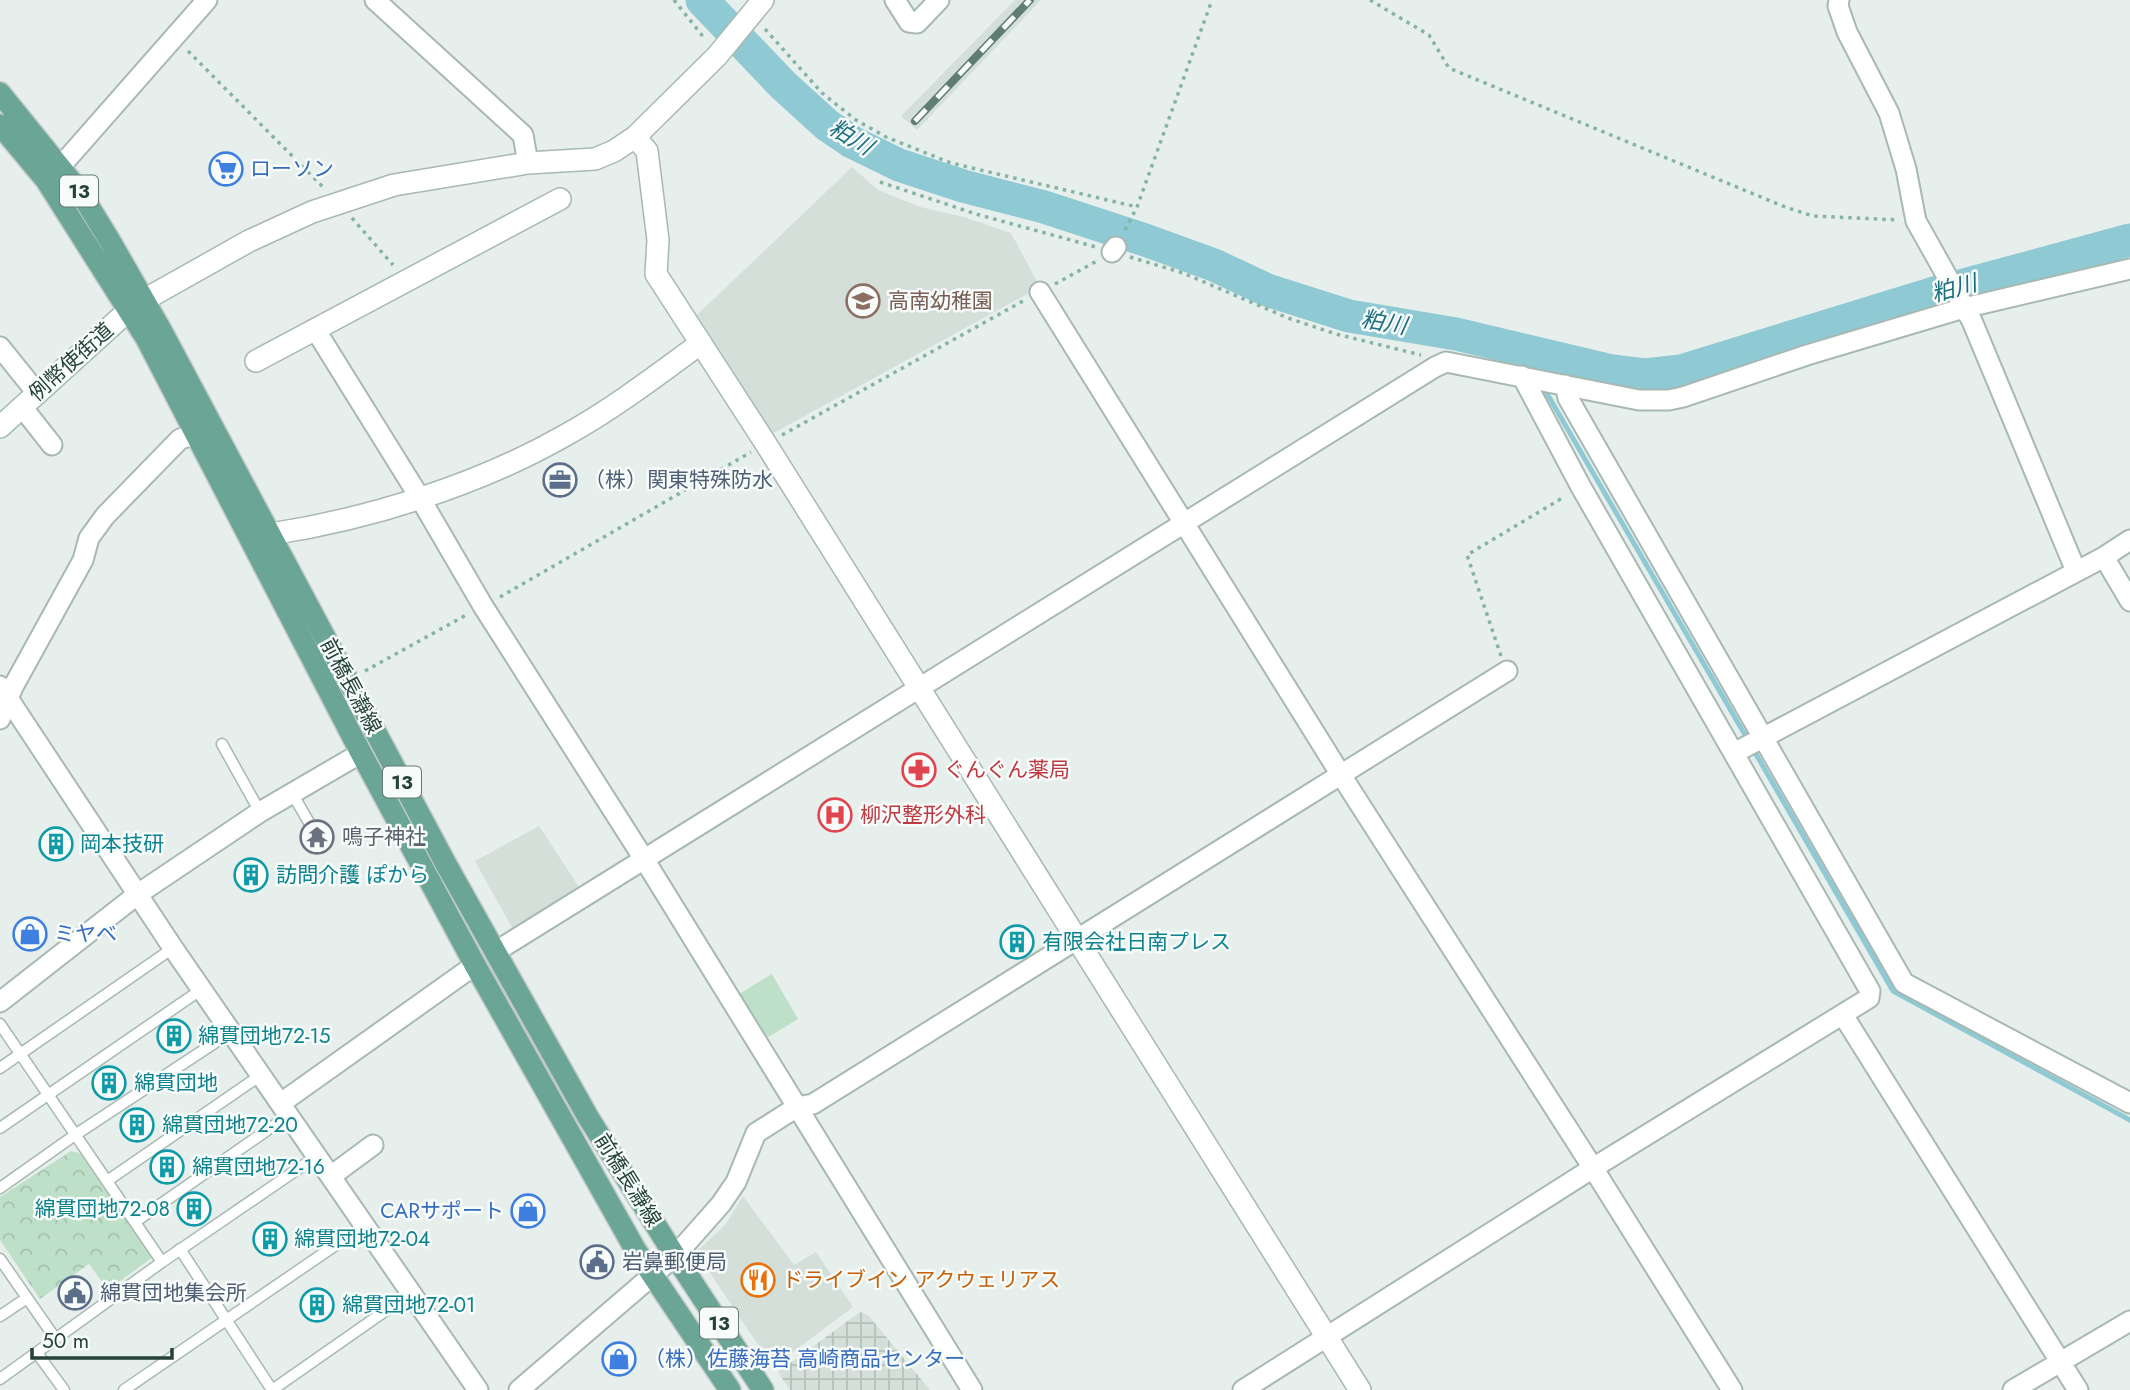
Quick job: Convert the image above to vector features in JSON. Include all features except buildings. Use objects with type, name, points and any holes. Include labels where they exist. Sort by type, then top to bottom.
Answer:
[{"type":"main road","name":"前橋長瀞線","points":[[0,93],[80,192],[136,305],[271,534],[495,952],[588,1117],[763,1390]]},
{"type":"main road","name":"前橋長瀞線","points":[[3,134],[46,180],[136,305],[146,338],[194,435],[475,965],[635,1249],[730,1390]]},
{"type":"street","points":[[60,167],[207,0]]},
{"type":"street","points":[[375,0],[523,135],[528,163]]},
{"type":"street","points":[[895,0],[909,22],[917,23],[939,0]]},
{"type":"street","points":[[1839,0],[1838,6],[1847,32],[1889,113],[1906,169],[1916,221],[1961,302],[2076,571]]},
{"type":"street","name":"例幣使街道","points":[[0,426],[136,305],[249,241],[312,212],[394,185],[528,163],[595,159],[614,151],[635,136],[719,53],[754,12]]},
{"type":"street","points":[[635,136],[647,151],[658,240],[656,274],[766,444],[1360,1390]]},
{"type":"street","points":[[256,361],[560,199]]},
{"type":"street","points":[[495,952],[1446,362],[1639,400],[1669,400],[1961,302],[2130,269]]},
{"type":"street","points":[[1040,292],[1341,775],[1732,1390]]},
{"type":"street","points":[[315,329],[420,498],[483,606],[644,859],[972,1390]]},
{"type":"street","points":[[271,534],[348,519],[420,498],[516,461],[562,438],[643,386],[701,343]]},
{"type":"street","points":[[0,347],[52,445]]},
{"type":"street","points":[[1534,378],[1581,487],[1904,983],[2130,1103]]},
{"type":"street","points":[[1242,1390],[1593,1168],[1869,998],[1870,991],[1749,745],[1568,398],[1565,385]]},
{"type":"street","points":[[0,719],[5,692],[83,560],[89,538],[105,516],[180,439],[194,435]]},
{"type":"street","points":[[1749,745],[2104,557],[2130,540]]},
{"type":"street","points":[[2104,557],[2130,601]]},
{"type":"street","points":[[520,1390],[675,1256],[721,1205],[736,1182],[756,1133],[797,1107],[813,1104],[1507,671]]},
{"type":"street","points":[[5,692],[173,948],[478,1390]]},
{"type":"street","points":[[0,1002],[138,894],[260,812],[361,754]]},
{"type":"street","points":[[285,1109],[475,965]]},
{"type":"street","points":[[1843,1015],[2078,1390]]},
{"type":"street","points":[[331,1176],[373,1145]]},
{"type":"street","points":[[2014,1390],[2060,1360],[2130,1321]]},
{"type":"lane","points":[[222,744],[260,812]]},
{"type":"lane","points":[[292,793],[311,826]]},
{"type":"lane","points":[[0,1068],[173,948]]},
{"type":"lane","points":[[0,1128],[202,989]]},
{"type":"lane","points":[[0,1024],[162,1262]]},
{"type":"lane","points":[[0,1188],[231,1032]]},
{"type":"lane","points":[[107,1181],[261,1075]]},
{"type":"lane","points":[[135,1222],[285,1109]]},
{"type":"lane","points":[[0,1380],[162,1262],[317,1156]]},
{"type":"lane","points":[[124,1390],[365,1226]]},
{"type":"lane","points":[[180,1250],[272,1390],[411,1293]]},
{"type":"lane","points":[[0,1259],[55,1338]]},
{"type":"lane","points":[[0,1316],[27,1298]]},
{"type":"lane","points":[[37,1353],[64,1390]]},
{"type":"path","points":[[674,0],[719,53]]},
{"type":"path","points":[[1135,213],[1212,0]]},
{"type":"path","points":[[1370,0],[1429,35],[1449,68],[1785,207],[1813,216],[1916,221]]},
{"type":"path","points":[[754,12],[822,93],[856,120],[886,137],[951,163],[1137,207]]},
{"type":"path","points":[[175,38],[338,203],[405,281]]},
{"type":"path","points":[[880,182],[976,214],[1114,249],[1182,273],[1288,318],[1446,362]]},
{"type":"path","points":[[348,681],[1114,249]]},
{"type":"path","points":[[1507,671],[1467,555],[1581,487]]},
{"type":"shaded area","points":[[1015,0],[1041,0],[917,130],[901,116]]},
{"type":"shaded area","name":"高南幼稚園","points":[[852,167],[878,190],[920,207],[964,217],[1011,233],[1040,287],[772,434],[697,315]]},
{"type":"shaded area","points":[[539,826],[583,893],[515,933],[475,861]]},
{"type":"shaded area","points":[[743,1196],[794,1265],[816,1252],[853,1307],[773,1367],[696,1252],[725,1225]]},
{"type":"shaded area","points":[[860,1312],[868,1315],[930,1390],[790,1390],[778,1372]]},
{"type":"green space","points":[[772,974],[798,1019],[765,1039],[739,994]]},
{"type":"green space","points":[[71,1151],[82,1154],[153,1257],[108,1290],[89,1264],[40,1299],[0,1240],[0,1197]]},
{"type":"waterway","name":"粕川","points":[[702,0],[783,85],[827,125],[852,142],[899,165],[963,186],[1044,207],[1145,240],[1214,265],[1267,290],[1349,316],[1456,334],[1612,371],[1645,375],[1681,371],[1931,294],[2130,240]]},
{"type":"waterway","points":[[1523,351],[1536,374]]},
{"type":"waterway","points":[[1542,385],[1748,740]]},
{"type":"waterway","points":[[1753,749],[1893,991],[2130,1120]]},
{"type":"railway","points":[[915,121],[1030,0]]},
{"type":"place","name":"ローソン","points":[[226,169]]},
{"type":"place","name":"高南幼稚園","points":[[863,301]]},
{"type":"place","name":"（株）関東特殊防水","points":[[560,480]]},
{"type":"place","name":"ぐんぐん薬局","points":[[919,770]]},
{"type":"place","name":"柳沢整形外科","points":[[835,815]]},
{"type":"place","name":"鳴子神社","points":[[317,837]]},
{"type":"place","name":"岡本技研","points":[[56,844]]},
{"type":"place","name":"訪問介護 ぽから","points":[[251,875]]},
{"type":"place","name":"ミヤベ","points":[[30,934]]},
{"type":"place","name":"有限会社日南プレス","points":[[1017,942]]},
{"type":"place","name":"綿貫団地72-15","points":[[174,1036]]},
{"type":"place","name":"綿貫団地","points":[[109,1083]]},
{"type":"place","name":"綿貫団地72-20","points":[[137,1125]]},
{"type":"place","name":"綿貫団地72-16","points":[[167,1167]]},
{"type":"place","name":"綿貫団地72-08","points":[[194,1209]]},
{"type":"place","name":"CARサポート","points":[[528,1211]]},
{"type":"place","name":"綿貫団地72-04","points":[[270,1239]]},
{"type":"place","name":"岩鼻郵便局","points":[[597,1262]]},
{"type":"place","name":"ドライブイン アクウェリアス","points":[[758,1280]]},
{"type":"place","name":"綿貫団地集会所","points":[[75,1293]]},
{"type":"place","name":"綿貫団地72-01","points":[[317,1305]]},
{"type":"place","name":"（株）佐藤海苔 高崎商品センター","points":[[619,1359]]}]
